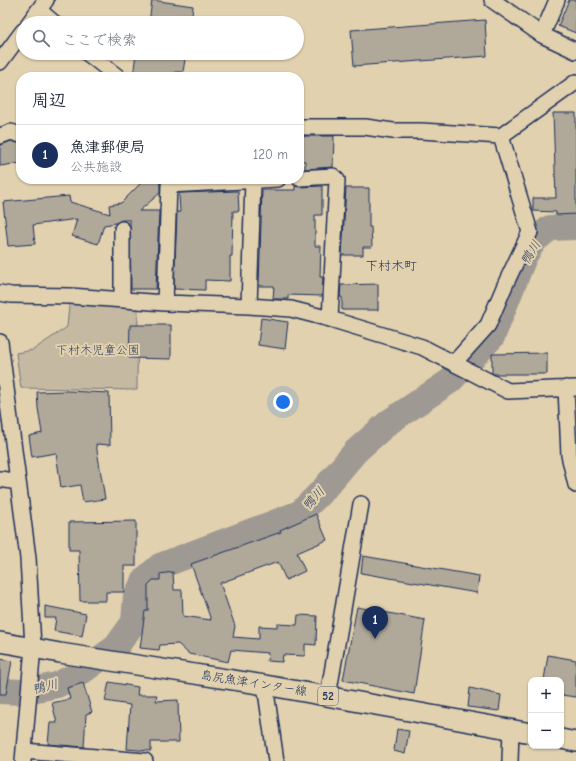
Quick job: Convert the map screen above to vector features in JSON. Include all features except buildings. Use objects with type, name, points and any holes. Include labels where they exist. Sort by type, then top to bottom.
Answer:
[{"type":"main road","name":"島尻魚津インター線","points":[[0,642],[266,685],[528,732]]},
{"type":"main road","points":[[564,740],[576,742]]},
{"type":"street","points":[[492,0],[542,35],[576,51]]},
{"type":"street","points":[[542,35],[557,0]]},
{"type":"street","points":[[34,16],[42,5],[49,16]]},
{"type":"street","points":[[0,62],[16,40]]},
{"type":"street","points":[[96,60],[112,72]]},
{"type":"street","points":[[304,127],[365,127],[393,131],[421,131],[501,136],[576,82]]},
{"type":"street","points":[[0,136],[11,132],[16,134]]},
{"type":"street","points":[[454,363],[488,326],[505,284],[530,232],[501,136]]},
{"type":"street","points":[[304,178],[333,176],[337,180],[330,319]]},
{"type":"street","points":[[165,303],[169,185],[186,184]]},
{"type":"street","points":[[249,306],[253,184]]},
{"type":"street","points":[[122,229],[122,300]]},
{"type":"street","points":[[0,293],[11,295],[70,296],[165,303],[249,306],[291,310],[330,319],[422,347],[508,391],[571,388],[569,455],[576,484]]},
{"type":"street","points":[[0,342],[8,393],[28,558],[33,647],[24,756],[145,761]]},
{"type":"street","points":[[0,480],[18,482]]},
{"type":"street","points":[[328,696],[361,504]]},
{"type":"street","points":[[266,685],[276,761]]},
{"type":"street","points":[[510,729],[510,761]]},
{"type":"green space","name":"下村木児童公園","points":[[70,296],[138,301],[137,390],[21,388],[16,353],[33,350],[67,327]]},
{"type":"waterway","name":"鴨川","points":[[0,691],[22,692],[57,685],[80,673],[116,647],[134,622],[136,596],[145,579],[160,566],[300,513],[323,490],[356,451],[389,422],[450,381],[492,337],[525,255],[535,240],[550,228],[576,227]]},
{"type":"place","name":"魚津郵便局","points":[[375,639]]},
{"type":"district","name":"下村木町","points":[[391,265]]}]
